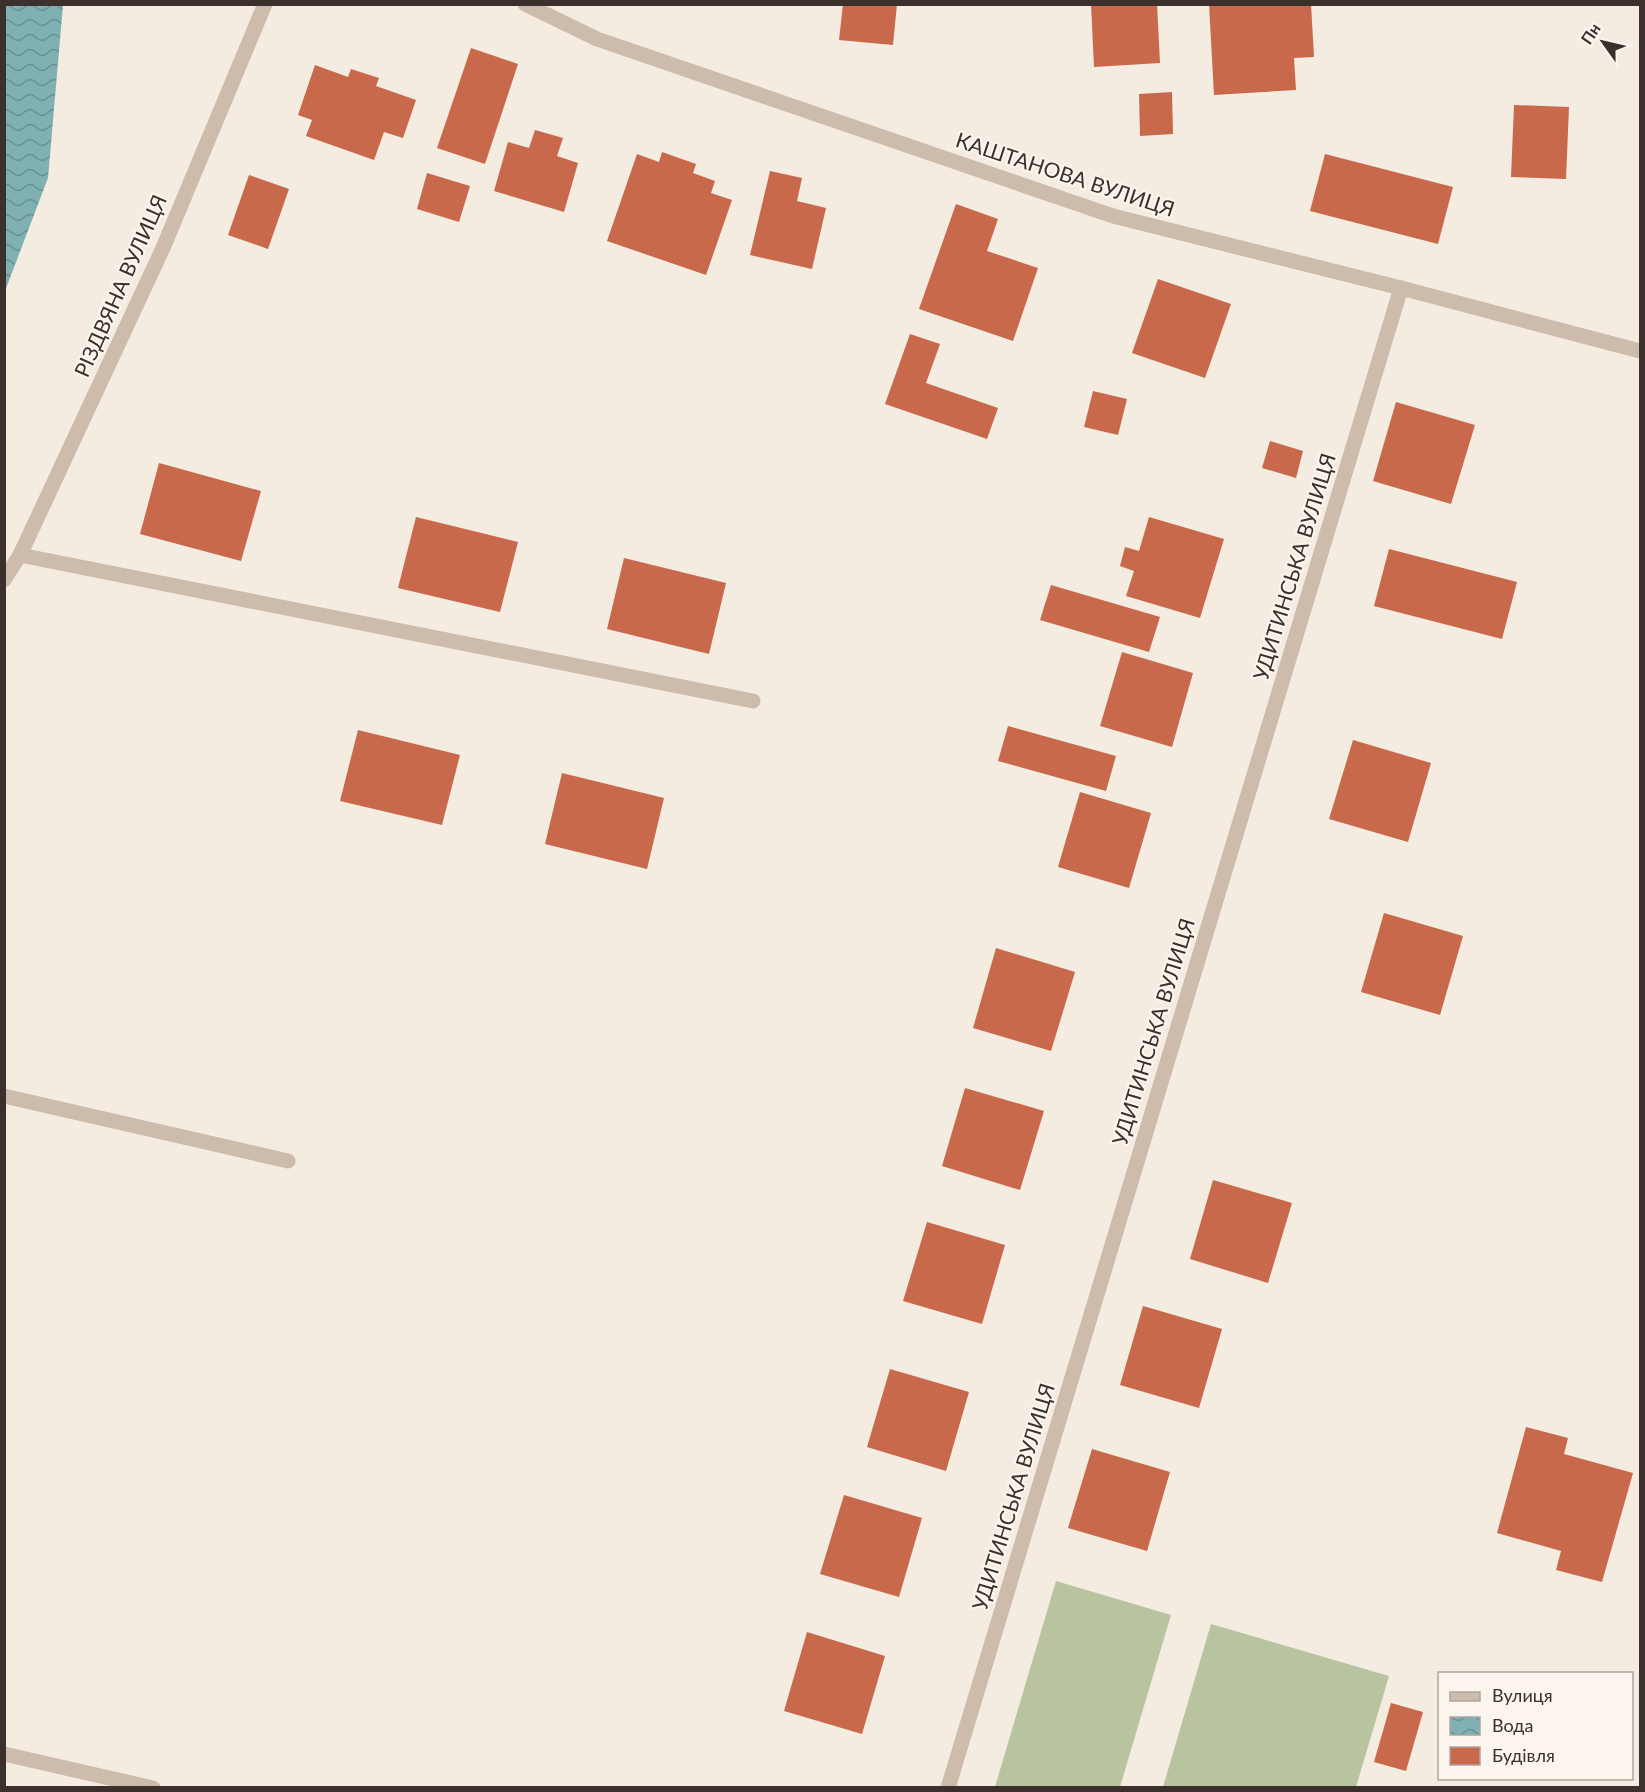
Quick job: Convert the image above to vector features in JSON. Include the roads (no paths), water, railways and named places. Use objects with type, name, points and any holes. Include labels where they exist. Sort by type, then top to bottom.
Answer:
[{"type":"street","name":"РІЗДВЯНА ВУЛИЦЯ","points":[[4,580],[20,555],[164,248],[265,4]]},
{"type":"street","name":"КАШТАНОВА ВУЛИЦЯ","points":[[525,4],[597,39],[1113,216],[1641,351]]},
{"type":"street","name":"УДИТИНСЬКА ВУЛИЦЯ","points":[[948,1788],[1401,288]]},
{"type":"street","points":[[20,555],[753,701]]},
{"type":"street","points":[[4,1096],[288,1161]]},
{"type":"street","points":[[4,1754],[153,1788]]},
{"type":"water","points":[[5,4],[63,5],[48,178],[5,291]]}]
